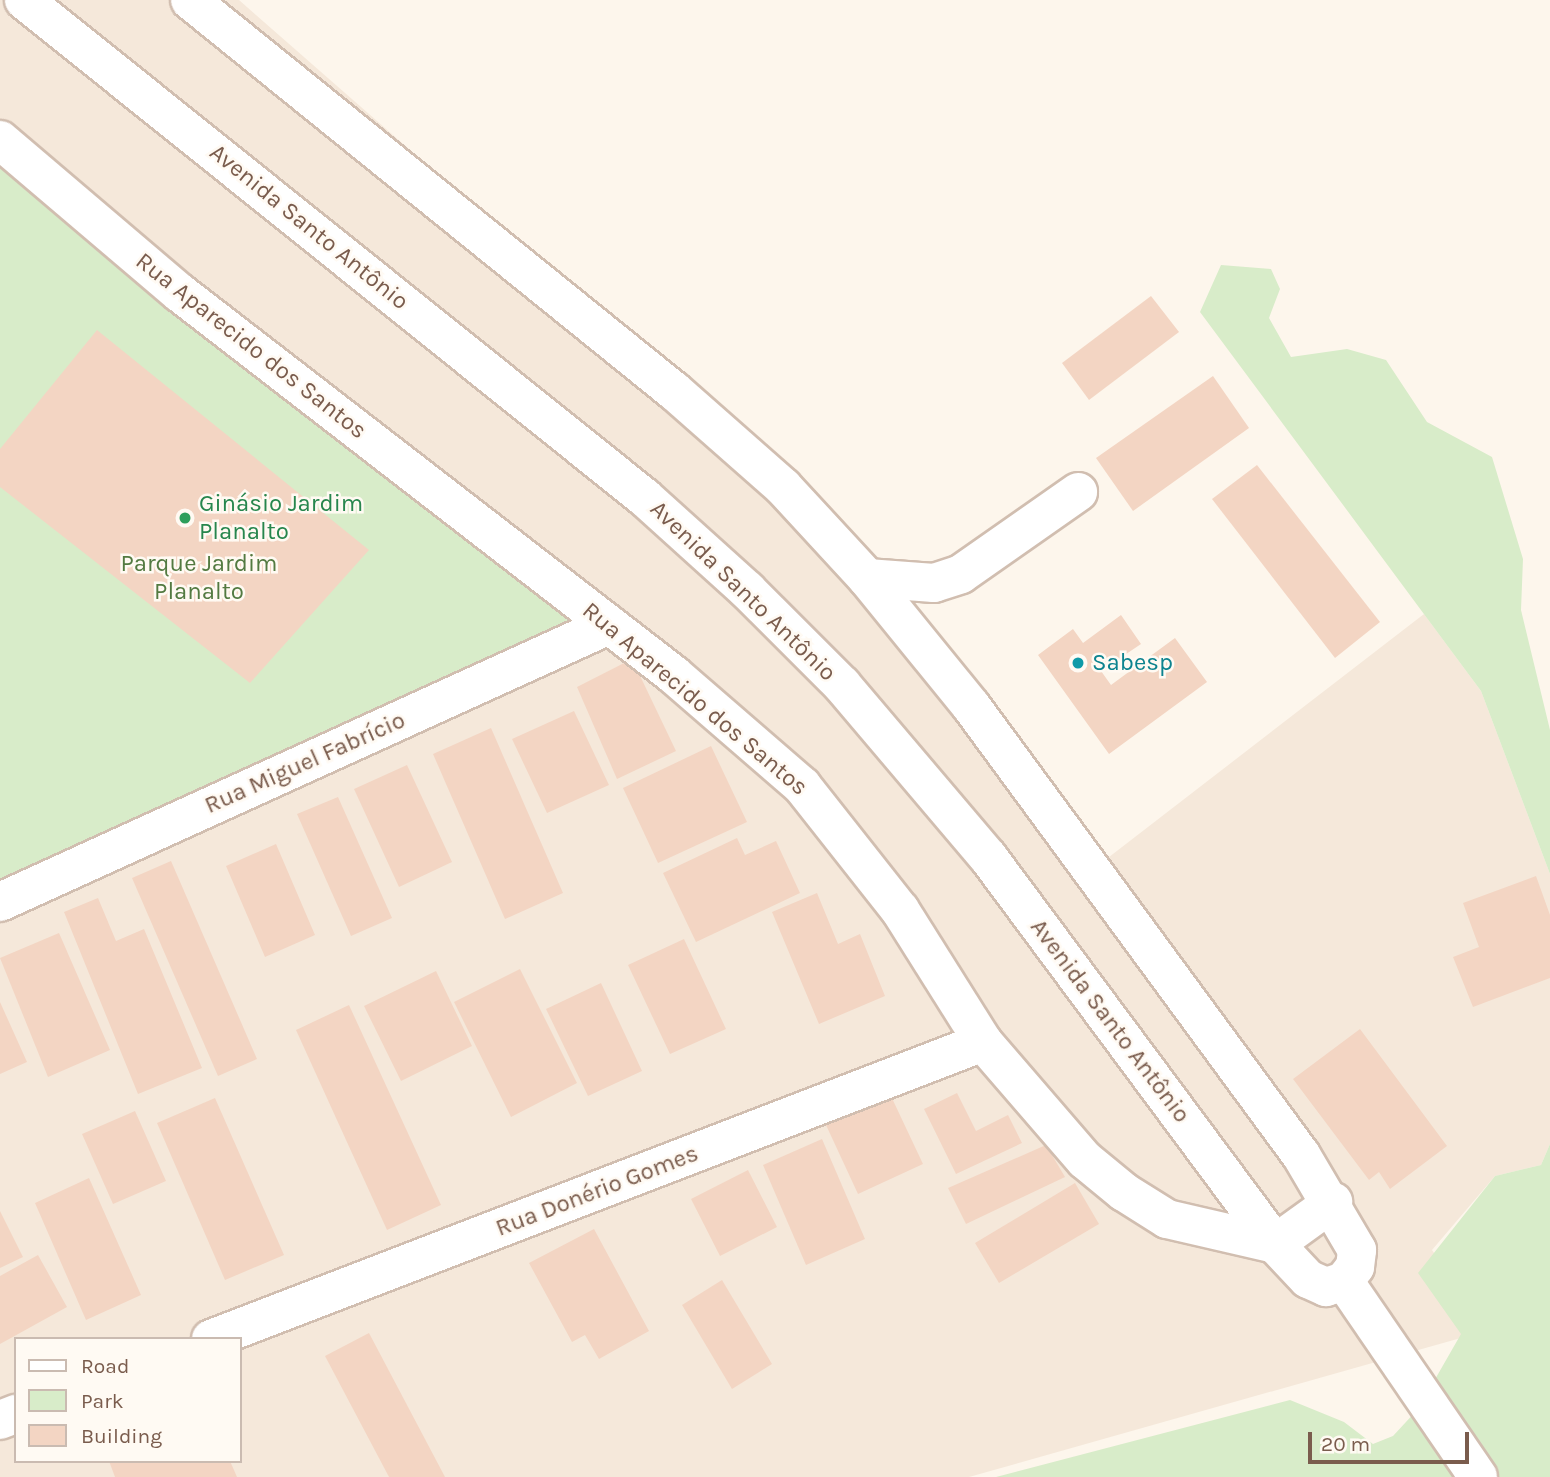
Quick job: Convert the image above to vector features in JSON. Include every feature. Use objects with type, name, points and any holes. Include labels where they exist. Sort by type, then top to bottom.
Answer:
[{"type":"street","name":"Avenida Santo Antônio","points":[[24,0],[643,496],[747,590],[842,685],[988,857],[1275,1244],[1308,1279],[1326,1287],[1344,1281]]},
{"type":"street","points":[[190,0],[674,391],[783,487],[867,578],[971,706],[1333,1202],[1357,1250],[1356,1267],[1344,1281],[1478,1477]]},
{"type":"street","name":"Rua Aparecido dos Santos","points":[[0,140],[180,293],[609,625],[802,786],[900,910],[983,1042],[1085,1160],[1124,1192],[1167,1219],[1275,1244]]},
{"type":"street","points":[[867,578],[934,583],[961,574],[1078,492]]},
{"type":"street","name":"Rua Miguel Fabrício","points":[[0,902],[609,625]]},
{"type":"street","name":"Rua Donério Gomes","points":[[216,1337],[983,1042]]},
{"type":"street","points":[[1275,1244],[1333,1202]]},
{"type":"shaded area","points":[[0,0],[239,0],[523,249],[824,526],[1100,864],[1424,614],[1481,691],[1550,874],[1550,1144],[1541,1165],[1495,1176],[1432,1250],[1489,1330],[969,1477],[0,1477]]},
{"type":"green space","name":"Parque Jardim Planalto","points":[[0,158],[582,620],[0,886]]},
{"type":"green space","points":[[1221,265],[1271,269],[1280,289],[1269,318],[1291,357],[1347,349],[1386,360],[1427,422],[1492,457],[1523,559],[1521,610],[1550,730],[1550,874],[1481,691],[1200,312]]},
{"type":"green space","points":[[1550,1144],[1550,1477],[996,1477],[1290,1400],[1344,1422],[1373,1444],[1393,1436],[1418,1409],[1461,1334],[1418,1273],[1495,1176],[1541,1165]]},
{"type":"building","points":[[1151,296],[1179,332],[1089,400],[1062,363]]},
{"type":"building","name":"Ginásio Jardim Planalto","points":[[97,330],[369,550],[250,683],[0,487],[0,449]]},
{"type":"building","points":[[1213,376],[1249,428],[1133,511],[1096,458]]},
{"type":"building","points":[[1257,465],[1380,622],[1335,658],[1212,499]]},
{"type":"building","points":[[1121,615],[1141,644],[1101,671],[1111,685],[1175,638],[1207,682],[1109,754],[1038,655],[1073,629],[1083,643]]},
{"type":"building","points":[[632,659],[676,751],[617,779],[577,687]]},
{"type":"building","points":[[574,711],[609,785],[547,813],[512,739]]},
{"type":"building","points":[[491,728],[563,893],[505,919],[433,754]]},
{"type":"building","points":[[711,746],[747,822],[658,863],[623,788]]},
{"type":"building","points":[[407,765],[452,862],[399,887],[354,789]]},
{"type":"building","points":[[338,797],[392,918],[351,936],[297,814]]},
{"type":"building","points":[[737,838],[745,855],[776,841],[800,893],[696,942],[663,873]]},
{"type":"building","points":[[276,844],[315,935],[265,957],[226,866]]},
{"type":"building","points":[[171,861],[257,1059],[218,1076],[132,878]]},
{"type":"building","points":[[1536,876],[1550,915],[1550,978],[1473,1007],[1453,957],[1479,947],[1463,903]]},
{"type":"building","points":[[817,893],[838,944],[860,934],[885,996],[819,1024],[772,912]]},
{"type":"building","points":[[98,898],[116,941],[144,929],[202,1068],[138,1094],[64,912]]},
{"type":"building","points":[[59,933],[110,1050],[48,1077],[0,958]]},
{"type":"building","points":[[684,939],[726,1029],[670,1054],[628,965]]},
{"type":"building","points":[[520,969],[577,1083],[511,1117],[454,1002]]},
{"type":"building","points":[[436,971],[472,1046],[401,1081],[364,1006]]},
{"type":"building","points":[[601,983],[642,1071],[588,1096],[546,1009]]},
{"type":"building","points":[[0,1002],[27,1062],[0,1074]]},
{"type":"building","points":[[349,1005],[441,1205],[387,1230],[296,1030]]},
{"type":"building","points":[[1360,1029],[1447,1146],[1390,1189],[1379,1172],[1369,1180],[1293,1079]]},
{"type":"building","points":[[957,1093],[976,1131],[1008,1115],[1022,1143],[956,1174],[924,1109]]},
{"type":"building","points":[[890,1094],[923,1164],[858,1194],[826,1125]]},
{"type":"building","points":[[215,1098],[284,1255],[225,1280],[157,1123]]},
{"type":"building","points":[[135,1111],[166,1181],[113,1204],[82,1134]]},
{"type":"building","points":[[822,1139],[865,1239],[806,1265],[763,1165]]},
{"type":"building","points":[[1046,1145],[1065,1177],[966,1224],[948,1188]]},
{"type":"building","points":[[748,1170],[777,1227],[720,1256],[691,1199]]},
{"type":"building","points":[[89,1178],[141,1295],[86,1320],[35,1203]]},
{"type":"building","points":[[1075,1183],[1099,1224],[999,1283],[975,1243]]},
{"type":"building","points":[[0,1211],[23,1257],[0,1268]]},
{"type":"building","points":[[594,1229],[649,1331],[599,1359],[585,1335],[572,1342],[529,1263]]},
{"type":"building","points":[[38,1255],[67,1307],[0,1344],[0,1276]]},
{"type":"building","points":[[722,1280],[772,1364],[732,1389],[682,1305]]},
{"type":"building","points":[[369,1333],[445,1477],[389,1477],[325,1356]]},
{"type":"building","points":[[110,1463],[231,1463],[237,1477],[115,1477]]},
{"type":"place","name":"Ginásio Jardim Planalto","points":[[185,518]]},
{"type":"place","name":"Sabesp","points":[[1078,663]]}]
